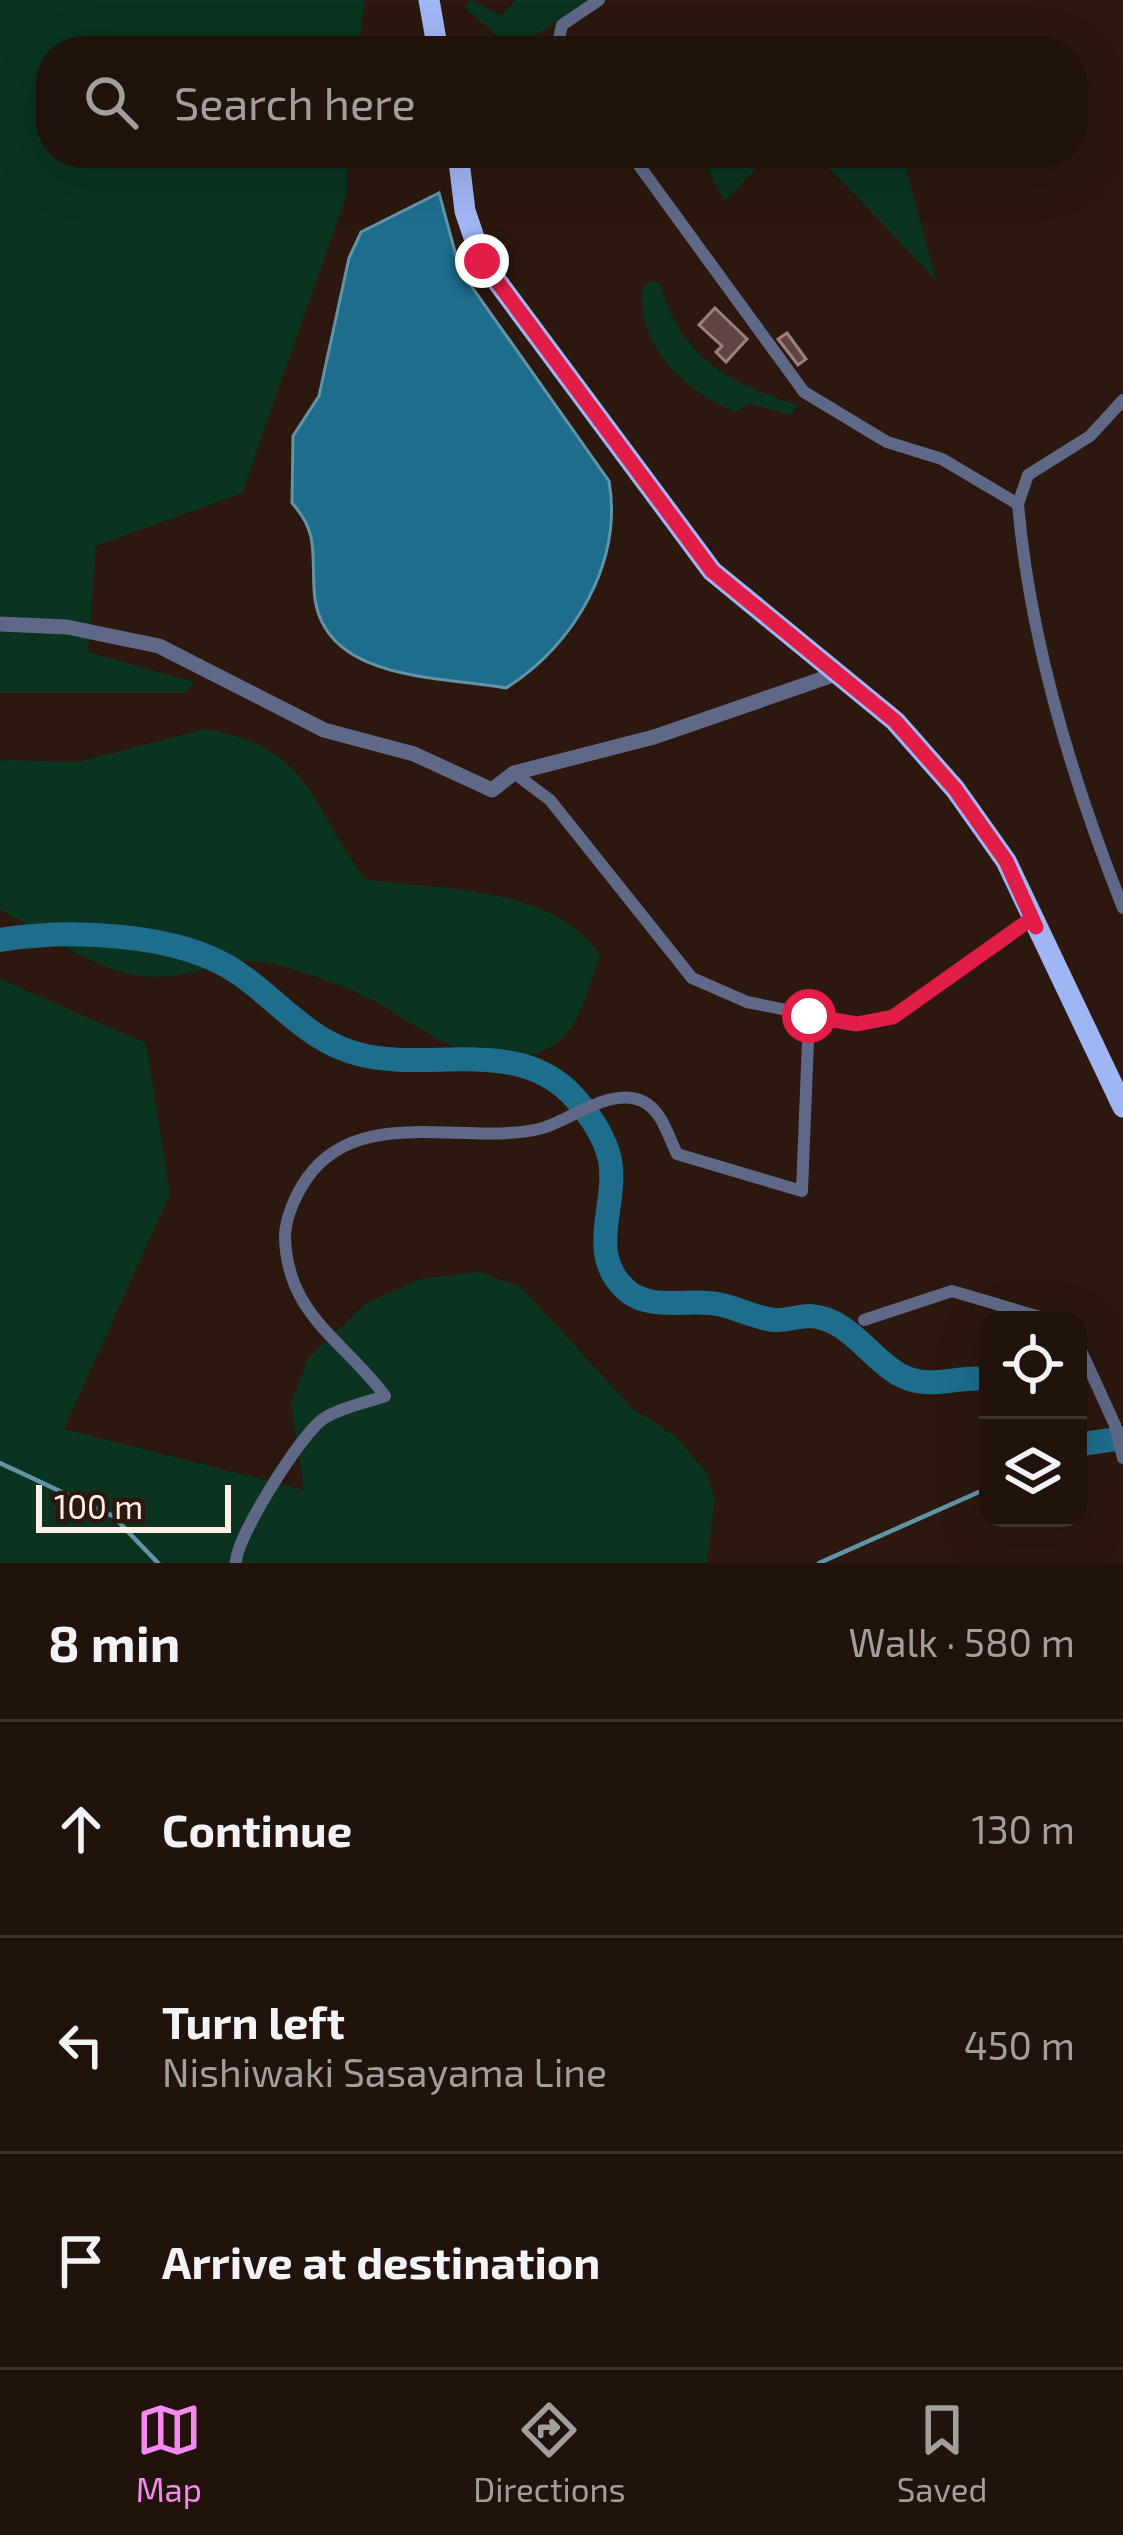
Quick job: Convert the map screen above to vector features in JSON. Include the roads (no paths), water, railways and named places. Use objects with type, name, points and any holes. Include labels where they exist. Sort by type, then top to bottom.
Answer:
[{"type":"main road","points":[[428,0],[435,36]]},
{"type":"main road","points":[[460,168],[466,211],[482,261],[712,571],[895,721],[955,789],[1006,861],[1123,1107]]},
{"type":"street","points":[[559,36],[562,25],[599,0]]},
{"type":"street","points":[[641,168],[804,392],[887,442],[941,459],[1018,505]]},
{"type":"street","points":[[1123,400],[1090,436],[1028,475],[1018,505],[1065,743],[1082,807],[1123,908]]},
{"type":"street","points":[[0,624],[67,627],[159,646],[324,730],[415,754],[492,790],[514,773],[654,737],[839,674]]},
{"type":"street","points":[[514,773],[550,800],[692,978],[747,1002],[857,1024],[893,1017],[1031,919],[1036,927]]},
{"type":"street","points":[[236,1563],[259,1509],[312,1429],[325,1418],[385,1396],[324,1335],[291,1275],[285,1231],[300,1189],[330,1151],[377,1134],[538,1130],[602,1102],[627,1098],[655,1112],[677,1154],[802,1191],[809,1016]]},
{"type":"street","points":[[864,1320],[952,1291],[1020,1311]]},
{"type":"street","points":[[1087,1363],[1115,1424],[1123,1458]]},
{"type":"water","points":[[439,193],[460,270],[609,481],[609,541],[589,598],[553,649],[506,688],[385,668],[335,641],[320,619],[310,533],[292,503],[293,436],[319,396],[349,258],[361,232]]},
{"type":"waterway","points":[[0,940],[90,935],[186,949],[238,973],[309,1030],[340,1048],[385,1059],[500,1061],[552,1078],[591,1118],[610,1160],[605,1244],[613,1275],[625,1289],[646,1300],[722,1305],[774,1320],[824,1318],[911,1380],[979,1379]]},
{"type":"waterway","points":[[1087,1443],[1123,1438]]},
{"type":"waterway","points":[[0,1463],[113,1516],[158,1563]]},
{"type":"waterway","points":[[819,1563],[979,1492]]}]
